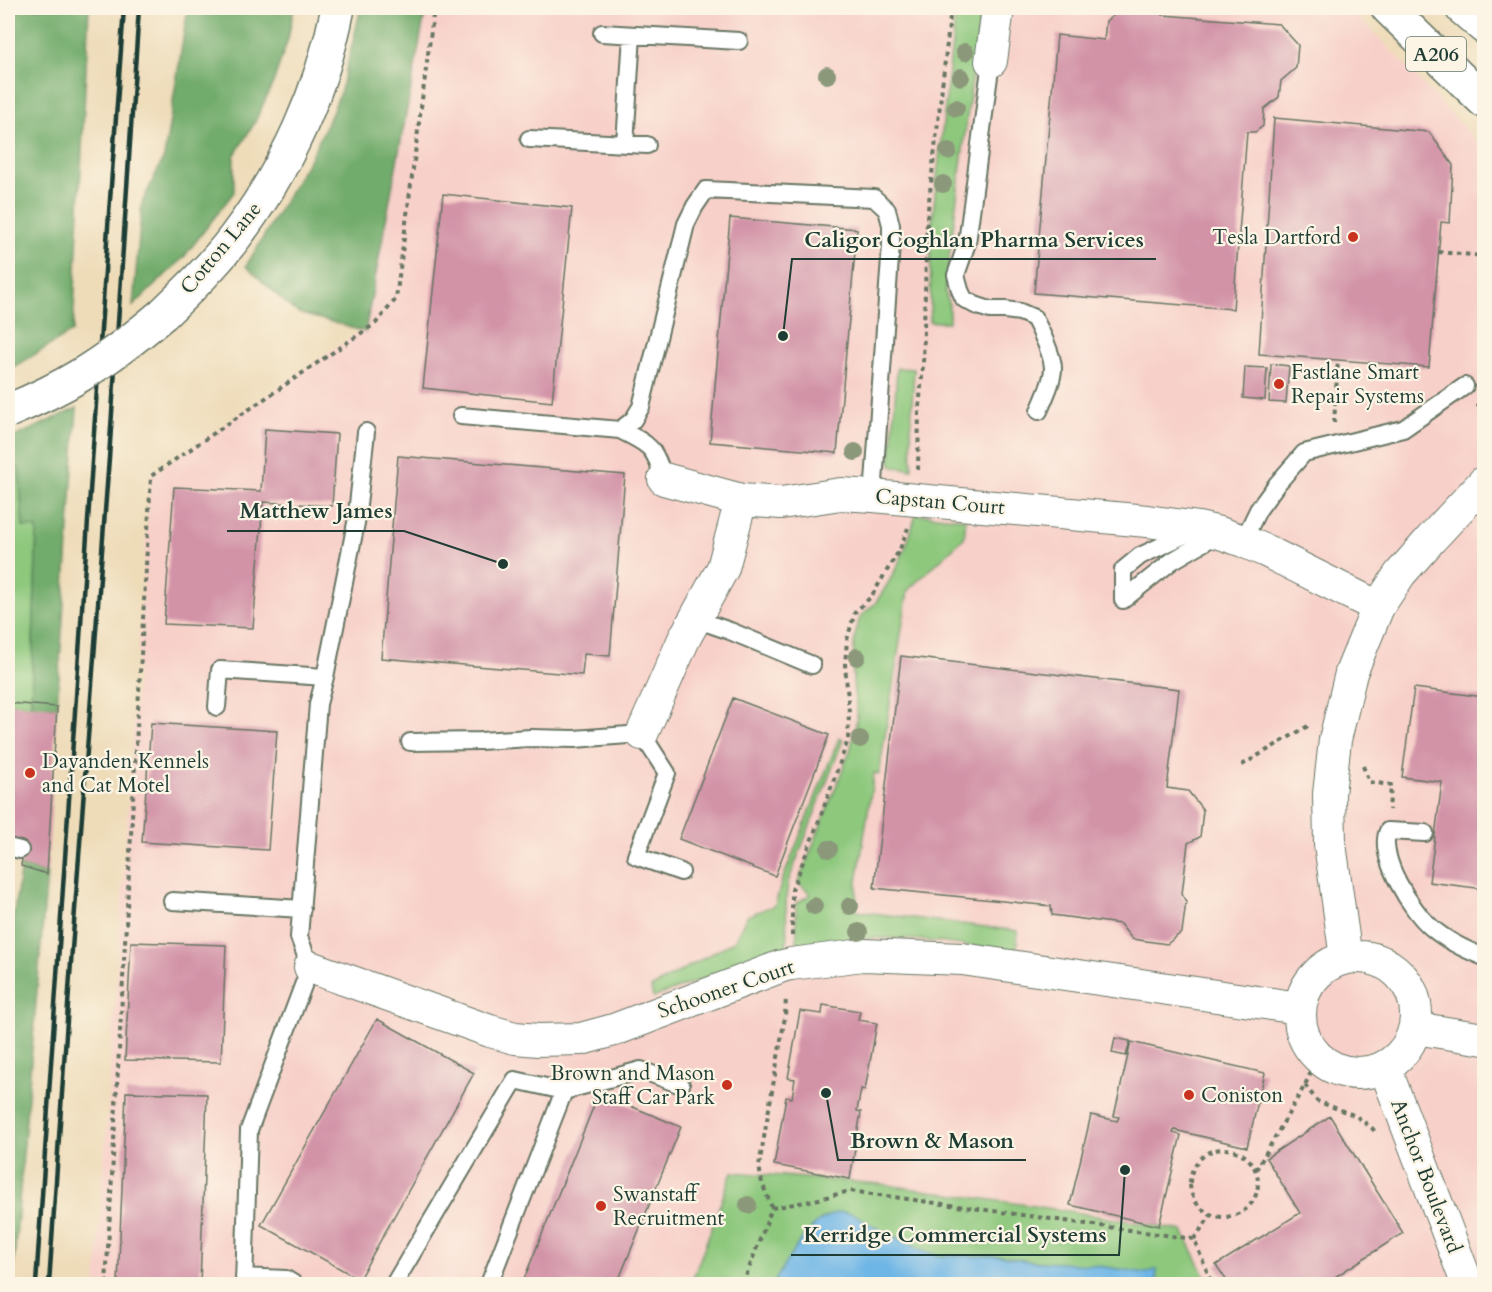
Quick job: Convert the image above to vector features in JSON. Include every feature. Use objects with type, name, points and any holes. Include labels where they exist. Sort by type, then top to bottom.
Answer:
[{"type":"main road","name":"Cotton Lane","points":[[8,411],[86,372],[138,334],[163,314],[204,274],[236,236],[282,165],[303,122],[328,51],[338,8]]},
{"type":"main road","name":"A206","points":[[1388,8],[1485,101]]},
{"type":"main road","name":"A206","points":[[1462,8],[1485,27]]},
{"type":"street","points":[[991,61],[998,8]]},
{"type":"street","name":"Capstan Court","points":[[664,479],[741,500],[781,502],[841,494],[1147,520],[1221,534],[1266,551],[1378,607]]},
{"type":"street","points":[[1346,958],[1330,844],[1329,794],[1335,740],[1351,673],[1378,607],[1400,574],[1431,539],[1480,491]]},
{"type":"street","points":[[642,734],[684,639],[723,567],[741,500]]},
{"type":"street","name":"Schooner Court","points":[[310,966],[498,1033],[515,1038],[538,1040],[581,1039],[615,1030],[787,965],[863,955],[962,959],[1299,1008]]},
{"type":"street","points":[[1365,957],[1384,963],[1400,974],[1411,990],[1416,1008],[1415,1028],[1409,1044],[1398,1058],[1385,1068],[1367,1074],[1349,1074],[1332,1068],[1311,1072],[1306,1043],[1300,1026],[1299,1008],[1310,981],[1320,970],[1332,962],[1346,958],[1365,957]]},
{"type":"street","points":[[1415,1028],[1485,1039]]},
{"type":"street","name":"Anchor Boulevard","points":[[1385,1068],[1467,1284]]},
{"type":"lane","points":[[602,33],[739,41]]},
{"type":"lane","points":[[625,144],[632,35]]},
{"type":"lane","points":[[991,61],[967,243],[956,275],[964,299],[990,310],[1020,312],[1034,318],[1047,346],[1053,368],[1039,411]]},
{"type":"lane","points":[[529,139],[647,145]]},
{"type":"lane","points":[[620,430],[633,420],[641,407],[686,224],[706,190],[874,198],[887,210],[891,225],[891,244],[873,496]]},
{"type":"lane","points":[[1221,534],[1140,556],[1123,570],[1123,600],[1172,561],[1221,534],[1258,510],[1304,453],[1402,429],[1465,386]]},
{"type":"lane","points":[[461,416],[620,430],[649,446],[658,460],[664,479]]},
{"type":"lane","points":[[294,1284],[286,1279],[244,1281],[249,1130],[310,966],[299,937],[318,704],[356,523],[366,432]]},
{"type":"lane","points":[[695,619],[812,665]]},
{"type":"lane","points":[[217,707],[220,670],[325,677]]},
{"type":"lane","points":[[410,742],[574,739],[642,734],[667,773],[636,856],[681,872]]},
{"type":"lane","points":[[1425,833],[1388,831],[1385,838],[1392,871],[1406,896],[1431,927],[1460,948],[1485,957]]},
{"type":"lane","points":[[172,901],[302,909]]},
{"type":"lane","points":[[394,1284],[515,1080],[564,1091],[641,1070],[681,1085]]},
{"type":"lane","points":[[489,1284],[564,1091]]},
{"type":"path","points":[[106,1284],[151,476],[376,323],[396,299],[434,8]]},
{"type":"path","points":[[743,1284],[772,1208],[762,1182],[759,1166],[785,1017],[792,890],[848,740],[849,712],[845,664],[847,640],[855,612],[871,597],[900,549],[916,499],[927,218],[951,8]]},
{"type":"path","points":[[1438,252],[1485,256]]},
{"type":"path","points":[[1333,445],[1338,360]]},
{"type":"path","points":[[1242,765],[1312,724],[1312,731]]},
{"type":"path","points":[[1361,763],[1369,782],[1391,785],[1388,831]]},
{"type":"path","points":[[1311,1072],[1317,1101],[1356,1116],[1373,1129],[1378,1137]]},
{"type":"path","points":[[1256,1170],[1311,1072]]},
{"type":"path","points":[[1219,1148],[1241,1152],[1256,1170],[1257,1192],[1252,1203],[1244,1211],[1234,1216],[1211,1215],[1201,1209],[1190,1190],[1189,1179],[1192,1168],[1199,1158],[1219,1148]]},
{"type":"path","points":[[772,1208],[850,1191],[1194,1239]]},
{"type":"path","points":[[1194,1239],[1211,1215]]},
{"type":"path","points":[[1194,1239],[1212,1284]]},
{"type":"shaded area","points":[[421,8],[1347,8],[1372,30],[1484,149],[1484,1284],[96,1284],[150,476],[363,329]]},
{"type":"green space","points":[[8,8],[89,8],[73,331],[8,371]]},
{"type":"green space","points":[[188,8],[294,8],[288,39],[273,83],[254,124],[234,156],[234,192],[184,257],[133,306],[142,203],[164,157]]},
{"type":"green space","points":[[361,8],[426,8],[365,332],[301,314],[292,309],[246,266],[312,155],[332,113],[341,90]]},
{"type":"green space","points":[[956,8],[981,8],[945,291],[949,302],[949,322],[930,322],[931,231]]},
{"type":"green space","points":[[897,368],[914,369],[911,425],[912,469],[893,467],[890,461]]},
{"type":"green space","points":[[77,408],[57,707],[31,705],[37,528],[23,527],[19,468],[8,470],[8,440]]},
{"type":"green space","points":[[19,467],[23,527],[37,527],[31,705],[8,703],[8,470]]},
{"type":"green space","points":[[916,514],[966,519],[964,538],[908,590],[879,774],[874,773],[857,882],[856,911],[1018,931],[1016,953],[885,938],[797,947],[796,903],[810,895],[798,883],[850,751],[855,728],[857,712],[853,665],[857,626],[861,616],[876,602],[895,571]]},
{"type":"green space","points":[[839,738],[843,740],[788,882],[787,949],[746,962],[653,998],[651,988],[734,941],[747,916],[775,905],[782,881]]},
{"type":"green space","points":[[21,866],[47,874],[12,1284],[8,1284],[8,953]]},
{"type":"green space","points":[[732,1172],[880,1184],[1068,1211],[1183,1231],[1209,1284],[691,1284]]},
{"type":"water","points":[[843,1212],[854,1214],[923,1251],[940,1256],[1001,1256],[1028,1261],[1091,1265],[1147,1273],[1157,1269],[1158,1284],[773,1284],[793,1251],[810,1229],[831,1215]]},
{"type":"building","points":[[1107,8],[1157,8],[1163,15],[1279,24],[1298,45],[1296,68],[1281,81],[1279,97],[1264,109],[1263,126],[1255,132],[1247,132],[1233,309],[1034,293],[1057,35],[1104,40],[1106,21],[1113,16]]},
{"type":"building","name":"Tesla Dartford","points":[[1274,118],[1429,132],[1453,165],[1450,223],[1441,222],[1429,367],[1259,354]]},
{"type":"building","points":[[443,194],[572,208],[552,402],[423,388]]},
{"type":"building","points":[[730,218],[857,229],[837,453],[710,442]]},
{"type":"building","name":"Fastlane Smart Repair Systems","points":[[1271,364],[1289,366],[1286,403],[1269,402]]},
{"type":"building","points":[[1245,367],[1267,368],[1265,400],[1243,398]]},
{"type":"building","points":[[265,429],[337,434],[332,506],[263,502],[253,628],[164,624],[174,487],[261,491]]},
{"type":"building","points":[[398,456],[625,475],[610,656],[584,654],[582,675],[381,658]]},
{"type":"building","points":[[901,656],[1179,689],[1167,788],[1188,791],[1203,810],[1200,837],[1188,843],[1182,894],[1186,902],[1182,932],[1167,944],[1132,939],[1120,924],[1052,915],[1051,906],[874,888]]},
{"type":"building","points":[[1414,688],[1484,697],[1484,889],[1429,882],[1442,782],[1402,777]]},
{"type":"building","points":[[733,698],[829,735],[775,876],[679,839]]},
{"type":"building","name":"Davanden Kennels and Cat Motel","points":[[8,703],[57,707],[47,874],[21,866],[24,845],[8,840]]},
{"type":"building","points":[[151,723],[277,731],[268,850],[142,842]]},
{"type":"building","points":[[131,942],[226,945],[221,1062],[125,1060]]},
{"type":"building","points":[[823,1005],[860,1011],[858,1020],[877,1023],[865,1090],[861,1089],[857,1111],[861,1112],[850,1179],[774,1165],[786,1097],[792,1098],[795,1079],[788,1078],[800,1011],[822,1014]]},
{"type":"building","points":[[377,1019],[474,1073],[359,1279],[261,1225]]},
{"type":"building","points":[[1115,1038],[1130,1041],[1126,1056],[1112,1053]]},
{"type":"building","points":[[1131,1042],[1265,1073],[1247,1147],[1174,1130],[1173,1133],[1181,1135],[1159,1226],[1070,1205],[1091,1115],[1117,1121],[1119,1117],[1114,1116]]},
{"type":"building","points":[[126,1092],[207,1094],[200,1284],[118,1284]]},
{"type":"building","name":"Swanstaff Recruitment","points":[[599,1093],[681,1127],[617,1284],[522,1284]]},
{"type":"building","points":[[1330,1116],[1403,1233],[1335,1277],[1339,1284],[1229,1284],[1216,1265],[1300,1213],[1266,1158]]},
{"type":"railway","points":[[36,1284],[124,8]]},
{"type":"railway","points":[[49,1284],[139,8]]},
{"type":"place","name":"Tesla Dartford","points":[[1353,237]]},
{"type":"place","name":"Caligor Coghlan Pharma Services","points":[[783,336]]},
{"type":"place","name":"Fastlane Smart Repair Systems","points":[[1279,384]]},
{"type":"place","name":"Matthew James","points":[[503,564]]},
{"type":"place","name":"Davanden Kennels and Cat Motel","points":[[30,773]]},
{"type":"place","name":"Brown and Mason Staff Car Park","points":[[727,1085]]},
{"type":"place","name":"Brown & Mason","points":[[826,1093]]},
{"type":"place","name":"Coniston","points":[[1189,1095]]},
{"type":"place","name":"Kerridge Commercial Systems","points":[[1125,1170]]},
{"type":"place","name":"Swanstaff Recruitment","points":[[601,1206]]}]
